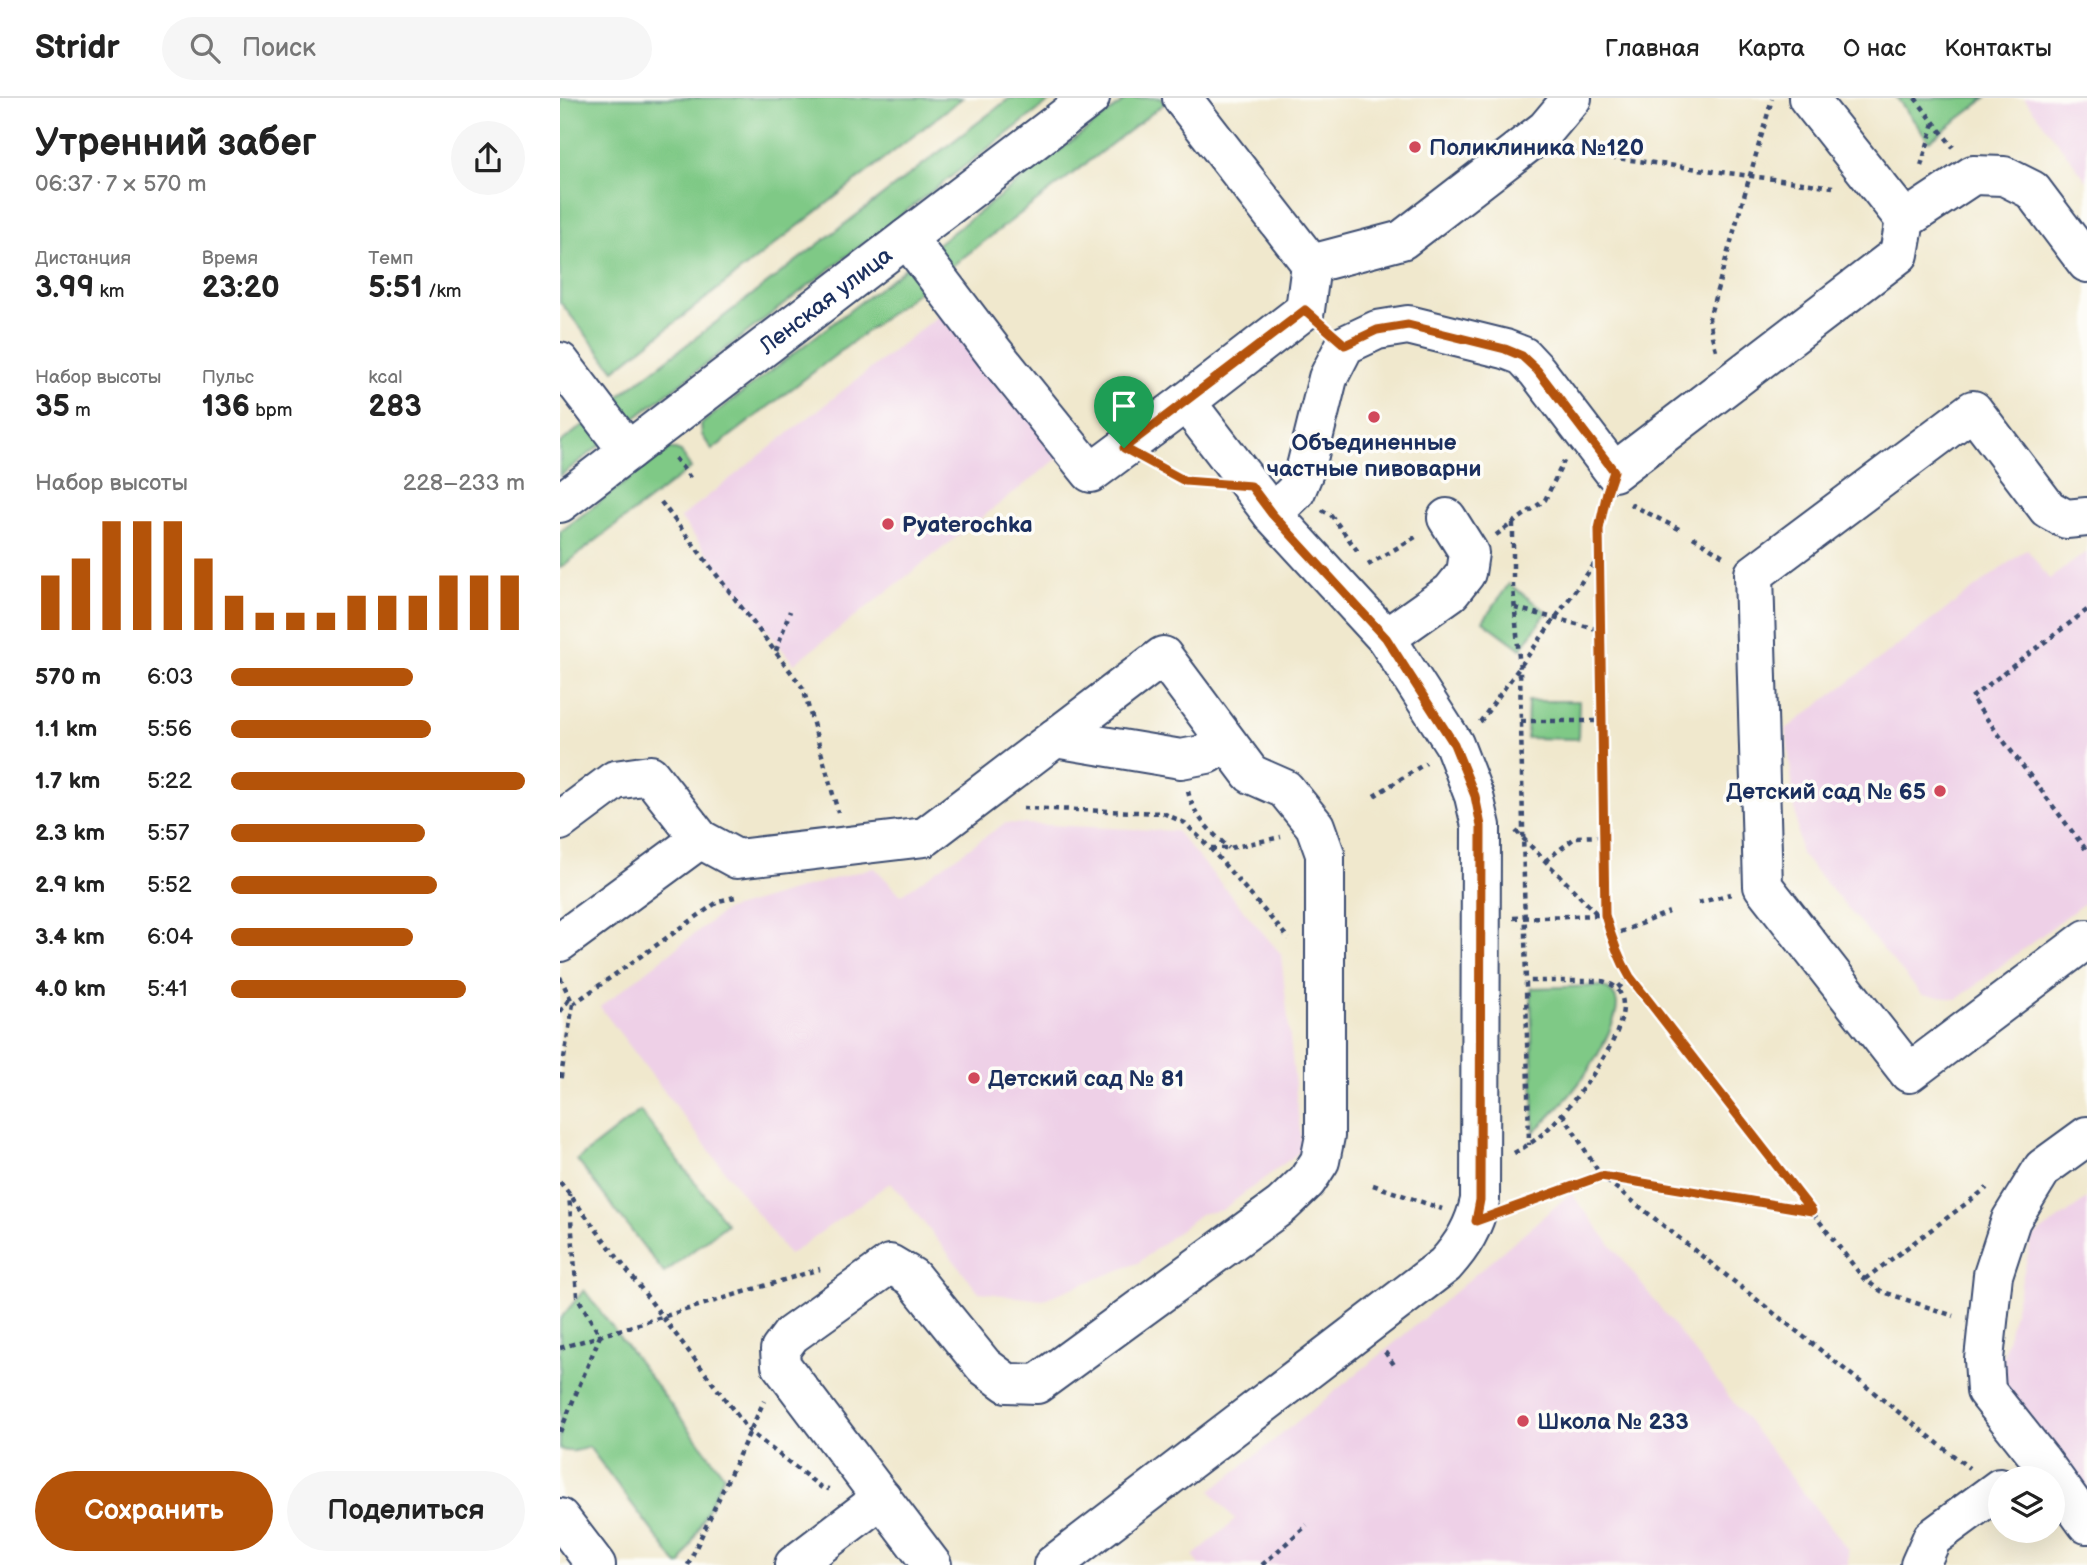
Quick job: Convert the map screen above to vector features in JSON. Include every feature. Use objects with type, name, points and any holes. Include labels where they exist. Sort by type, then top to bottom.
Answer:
[{"type":"street","name":"Ленская улица","points":[[560,503],[1090,98]]},
{"type":"street","points":[[907,238],[995,354],[1091,473],[1305,310],[1311,264],[1182,98]]},
{"type":"street","points":[[1311,264],[1402,240],[1546,129],[1572,98]]},
{"type":"street","points":[[1808,98],[1905,220]]},
{"type":"street","points":[[1261,500],[1296,491],[1306,467],[1328,378],[1345,345],[1377,330],[1408,325],[1505,349],[1522,356],[1537,370],[1587,436],[1611,482],[1729,384],[1899,254],[1905,220],[1973,175],[2004,176],[2032,190],[2087,263]]},
{"type":"street","points":[[1305,310],[1345,345]]},
{"type":"street","points":[[560,362],[628,451]]},
{"type":"street","points":[[1053,1565],[1445,1265],[1463,1245],[1476,1221],[1480,1200],[1481,826],[1475,796],[1454,744],[1386,638],[1261,500],[1186,402]]},
{"type":"street","points":[[2087,517],[2066,519],[2048,509],[1973,410],[1754,574],[1763,886],[1909,1073],[2087,939]]},
{"type":"street","points":[[1386,638],[1451,592],[1466,573],[1469,553],[1447,518]]},
{"type":"street","points":[[560,821],[615,780],[650,775],[700,839],[737,859],[925,837],[1163,656],[1251,774],[1285,789],[1315,826],[1325,854],[1325,1136],[1320,1161],[1307,1181],[1282,1205],[1037,1384],[1007,1383],[985,1366],[912,1277],[890,1264],[791,1335],[780,1350],[781,1366],[932,1565]]},
{"type":"street","points":[[1055,738],[1181,759],[1207,754],[1226,742]]},
{"type":"street","points":[[560,942],[700,839]]},
{"type":"street","points":[[2009,1466],[1986,1391],[1984,1359],[1993,1275],[2011,1220],[2043,1168],[2087,1136]]},
{"type":"street","points":[[1920,1565],[1932,1538],[1988,1497]]},
{"type":"street","points":[[794,1565],[882,1498]]},
{"type":"street","points":[[2065,1511],[2087,1524]]},
{"type":"street","points":[[560,1518],[596,1565]]},
{"type":"path","points":[[1729,384],[1712,336],[1709,318],[1773,98]]},
{"type":"path","points":[[1915,98],[1973,175]]},
{"type":"path","points":[[1563,151],[1751,174],[1839,188],[1880,189]]},
{"type":"path","points":[[1469,553],[1545,500],[1569,450],[1587,436]]},
{"type":"path","points":[[1124,448],[1185,481],[1261,500]]},
{"type":"path","points":[[1681,530],[1611,482],[1599,529],[1605,915],[1621,962],[1864,1279],[1881,1291],[1904,1300],[1988,1324]]},
{"type":"path","points":[[661,502],[803,688],[848,847]]},
{"type":"path","points":[[1513,523],[1513,588],[1520,669],[1529,1145]]},
{"type":"path","points":[[1374,796],[1478,726],[1599,559]]},
{"type":"path","points":[[1515,608],[1600,630]]},
{"type":"path","points":[[2087,610],[1971,698],[2087,851]]},
{"type":"path","points":[[775,652],[790,611]]},
{"type":"path","points":[[1521,721],[1602,721]]},
{"type":"path","points":[[1181,759],[1190,802],[1208,829],[1230,848]]},
{"type":"path","points":[[1016,808],[1163,813],[1185,823],[1292,942]]},
{"type":"path","points":[[1210,848],[1230,848],[1291,835],[1315,826]]},
{"type":"path","points":[[1515,830],[1598,915]]},
{"type":"path","points":[[1545,861],[1576,837],[1604,836]]},
{"type":"path","points":[[560,1012],[572,1001],[719,901],[746,894]]},
{"type":"path","points":[[1611,936],[1669,912]]},
{"type":"path","points":[[1481,919],[1605,915]]},
{"type":"path","points":[[560,977],[572,1001],[560,1082]]},
{"type":"path","points":[[1618,988],[1630,977]]},
{"type":"path","points":[[1480,1166],[1504,1159],[1529,1145],[1563,1114],[1591,1079],[1607,1053],[1619,1024],[1622,995],[1611,983],[1526,981]]},
{"type":"path","points":[[1563,1114],[1601,1176],[1995,1466]]},
{"type":"path","points":[[1864,1279],[1997,1181],[2043,1168]]},
{"type":"path","points":[[1373,1185],[1476,1221],[1601,1176],[1812,1211]]},
{"type":"path","points":[[560,1182],[750,1432],[822,1488],[882,1498]]},
{"type":"path","points":[[569,1193],[577,1296],[600,1336]]},
{"type":"path","points":[[560,1348],[822,1269]]},
{"type":"path","points":[[560,1432],[600,1336]]},
{"type":"path","points":[[688,1565],[781,1366]]},
{"type":"path","points":[[1262,1565],[1307,1525]]},
{"type":"shaded area","points":[[2024,98],[2087,98],[2087,181]]},
{"type":"shaded area","points":[[961,298],[1075,445],[794,664],[680,518]]},
{"type":"shaded area","name":"Детский сад № 65","points":[[2027,549],[2049,579],[2087,552],[2087,901],[1957,999],[1922,995],[1800,853],[1786,729]]},
{"type":"shaded area","name":"Детский сад № 81","points":[[1005,823],[1176,831],[1281,954],[1302,1150],[1222,1210],[1200,1214],[1138,1263],[1041,1300],[979,1292],[891,1182],[789,1255],[600,1007],[724,911],[874,867],[901,895]]},
{"type":"shaded area","name":"Школа № 233","points":[[1571,1193],[1848,1550],[1848,1565],[1200,1565],[1193,1556],[1235,1520],[1211,1491],[1385,1351]]},
{"type":"shaded area","points":[[2087,1199],[2087,1504],[2065,1473],[2065,1466],[2060,1466],[1998,1377],[2032,1238]]},
{"type":"green space","points":[[560,98],[962,98],[614,370],[560,302]]},
{"type":"green space","points":[[1010,98],[1054,98],[626,425],[609,404]]},
{"type":"green space","points":[[1128,98],[1161,98],[1165,103],[948,269],[936,245]]},
{"type":"green space","points":[[1897,98],[1986,98],[1929,141]]},
{"type":"green space","points":[[908,266],[927,285],[712,450],[702,435],[701,424]]},
{"type":"green space","points":[[586,423],[602,444],[560,476],[560,443]]},
{"type":"green space","points":[[670,448],[681,452],[691,468],[560,568],[560,532]]},
{"type":"green space","points":[[1509,584],[1547,612],[1521,649],[1483,621]]},
{"type":"green space","points":[[1528,701],[1579,701],[1578,739],[1527,738]]},
{"type":"green space","points":[[1601,986],[1614,994],[1617,1005],[1609,1032],[1595,1060],[1577,1086],[1534,1132],[1531,988]]},
{"type":"green space","points":[[640,1111],[727,1224],[664,1273],[577,1160]]},
{"type":"green space","points":[[584,1290],[724,1475],[681,1565],[678,1565],[589,1447],[571,1451],[560,1449],[560,1319]]},
{"type":"place","name":"Поликлиника №120","points":[[1415,147]]},
{"type":"place","name":"Объединенные частные пивоварни","points":[[1374,417]]},
{"type":"place","name":"Pyaterochka","points":[[888,524]]},
{"type":"place","name":"Детский сад № 65","points":[[1940,791]]},
{"type":"place","name":"Детский сад № 81","points":[[974,1078]]},
{"type":"place","name":"Школа № 233","points":[[1523,1421]]},
{"type":"route","points":[[1305,310],[1345,345],[1377,330],[1408,325],[1505,349],[1522,356],[1537,370],[1614,471],[1599,529],[1605,915],[1611,936],[1630,977],[1812,1211],[1601,1176],[1476,1221],[1480,1200],[1481,826],[1475,796],[1454,744],[1386,638],[1272,514],[1251,486],[1185,481],[1124,448],[1305,310]]}]
